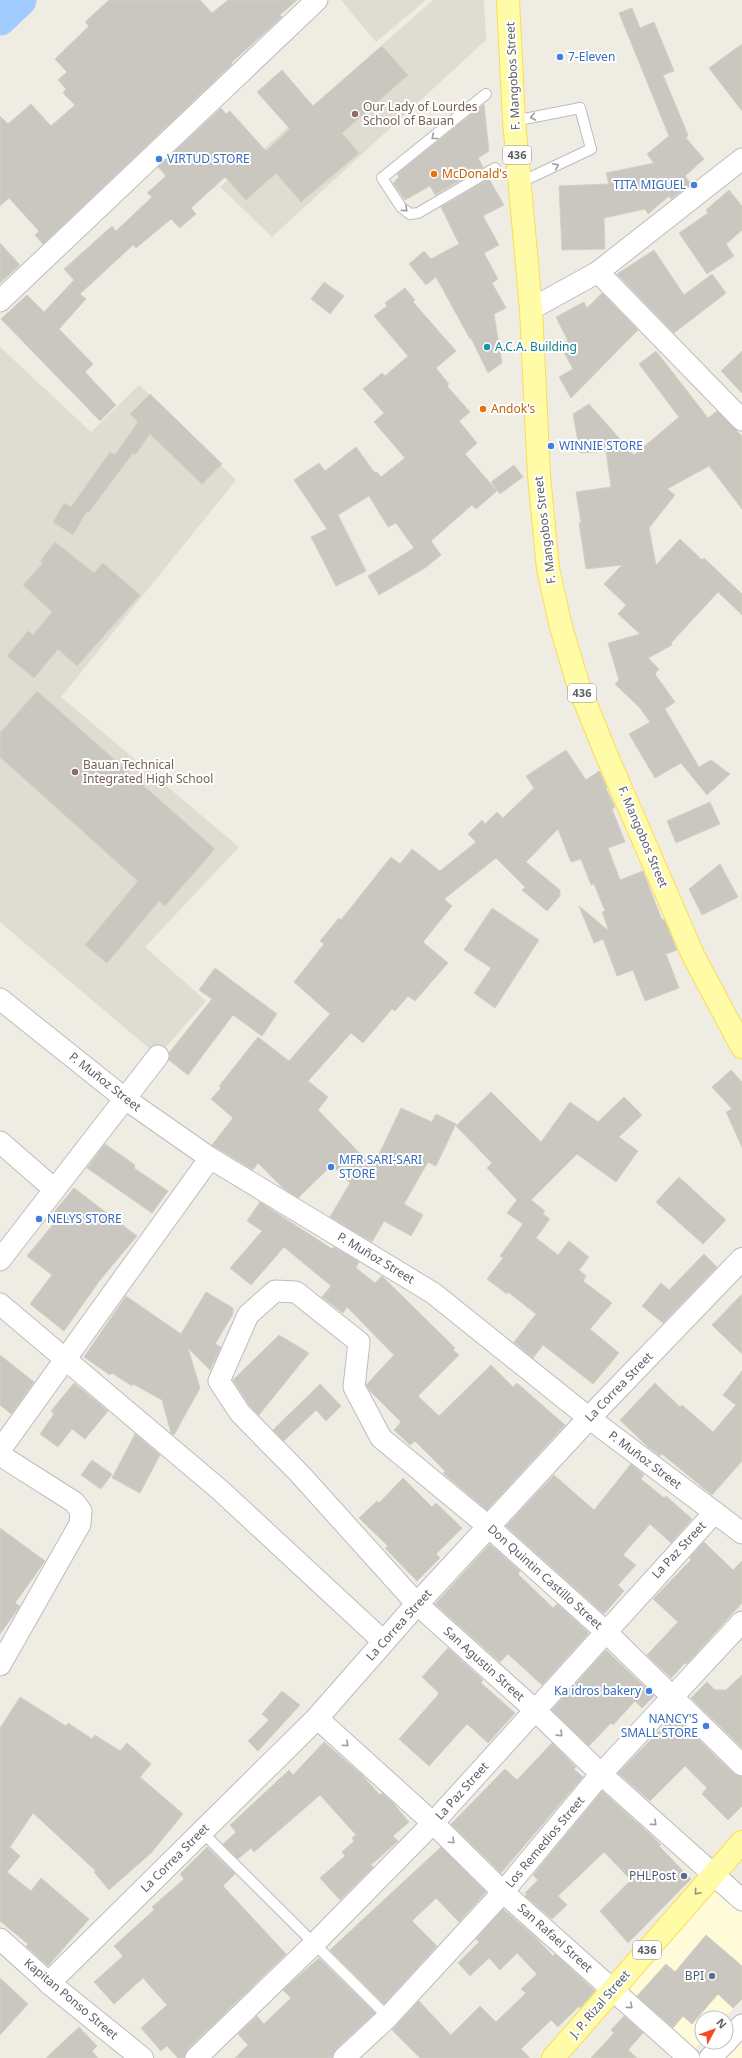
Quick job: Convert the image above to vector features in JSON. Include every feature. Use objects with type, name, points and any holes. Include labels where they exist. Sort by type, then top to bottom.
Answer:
[{"type":"main road","name":"F. Mangobos Street","points":[[508,0],[514,121],[521,182],[531,309],[539,484],[548,569],[560,627],[579,687],[606,754],[694,957],[742,1047]]},
{"type":"main road","name":"J. P. Rizal Street","points":[[553,2058],[742,1842]]},
{"type":"street","points":[[0,301],[317,0]]},
{"type":"street","points":[[531,309],[598,272],[742,159]]},
{"type":"street","points":[[598,272],[742,420]]},
{"type":"street","name":"P. Muñoz Street","points":[[0,999],[124,1098],[210,1158],[433,1292],[589,1418],[742,1533]]},
{"type":"street","points":[[0,1260],[158,1056]]},
{"type":"street","points":[[0,1142],[54,1189]]},
{"type":"street","points":[[0,1450],[210,1158]]},
{"type":"street","name":"La Correa Street","points":[[49,1983],[317,1718],[417,1604],[589,1418],[742,1259]]},
{"type":"street","name":"San Agustin Street","points":[[354,1387],[359,1342],[296,1292],[275,1291],[248,1315],[219,1381],[240,1412],[299,1473],[417,1604],[535,1710],[601,1774],[712,1875],[742,1900]]},
{"type":"street","points":[[0,1304],[220,1490],[384,1642]]},
{"type":"street","name":"Don Quintin Castillo Street","points":[[354,1387],[381,1438],[489,1527],[605,1631],[674,1697],[742,1766]]},
{"type":"street","points":[[0,1455],[74,1502],[81,1511],[80,1524],[0,1665]]},
{"type":"street","name":"La Paz Street","points":[[196,2058],[314,1944],[433,1823],[714,1512]]},
{"type":"street","name":"Los Remedios Street","points":[[344,2058],[388,2017],[504,1892],[601,1774],[742,1622]]},
{"type":"street","name":"San Rafael Street","points":[[317,1718],[433,1823],[504,1892],[612,1991],[689,2058]]},
{"type":"street","name":"Kapitan Ponso Street","points":[[0,1940],[49,1983],[142,2058]]},
{"type":"street","points":[[734,2034],[742,2025]]},
{"type":"street","points":[[710,2058],[718,2050]]},
{"type":"lane","points":[[486,94],[382,178],[401,207],[410,214],[418,213],[495,168]]},
{"type":"lane","points":[[514,121],[580,108],[591,149],[521,182]]},
{"type":"lane","points":[[202,1832],[388,2017]]},
{"type":"shaded area","points":[[341,0],[426,0],[376,42]]},
{"type":"shaded area","name":"Our Lady of Lourdes School of Bauan","points":[[433,0],[484,0],[486,40],[272,237],[220,187]]},
{"type":"shaded area","name":"Bauan Technical Integrated High School","points":[[0,347],[91,432],[139,385],[236,480],[61,697],[239,847],[145,947],[206,1001],[158,1056],[0,922]]},
{"type":"shaded area","points":[[716,1885],[742,1908],[742,1999],[732,2010],[694,2010],[694,2050],[627,1989]]},
{"type":"shaded area","points":[[742,2037],[742,2058],[721,2058],[729,2050],[734,2050],[734,2045]]},
{"type":"building","points":[[109,0],[200,0],[212,13],[228,0],[297,0],[280,15],[282,17],[231,63],[232,64],[43,244],[35,235],[39,231],[9,198],[0,206],[0,116],[8,124],[31,104],[51,126],[75,105],[63,93],[66,89],[58,80],[67,72],[55,59],[89,26],[85,22]]},
{"type":"building","points":[[632,8],[640,28],[654,22],[674,71],[663,75],[688,135],[686,138],[704,159],[685,176],[691,184],[671,199],[669,196],[648,214],[645,209],[604,218],[605,249],[562,250],[559,186],[609,184],[606,173],[654,163],[647,154],[669,136],[619,13]]},
{"type":"building","points":[[742,44],[742,111],[709,68]]},
{"type":"building","points":[[382,46],[408,75],[342,133],[359,153],[301,202],[276,173],[246,200],[225,177],[191,208],[196,214],[180,228],[171,219],[136,248],[133,245],[80,294],[86,299],[59,329],[93,364],[85,372],[116,405],[100,421],[1,319],[27,295],[44,312],[74,280],[64,269],[112,226],[116,231],[152,197],[147,193],[166,176],[158,167],[221,108],[226,114],[230,111],[266,151],[290,129],[257,92],[282,70],[313,106]]},
{"type":"building","points":[[484,104],[489,151],[478,158],[483,167],[435,195],[430,186],[405,200],[393,183],[399,177],[397,174]]},
{"type":"building","points":[[489,179],[504,205],[483,216],[499,245],[484,253],[498,279],[492,283],[506,308],[494,314],[502,363],[488,373],[471,338],[470,339],[436,277],[426,285],[409,264],[424,251],[431,259],[459,244],[441,207]]},
{"type":"building","points":[[729,190],[742,206],[742,230],[726,244],[734,256],[707,274],[679,233],[708,213],[706,210]]},
{"type":"building","points":[[0,243],[20,265],[0,283]]},
{"type":"building","points":[[654,250],[684,295],[712,274],[726,293],[674,333],[617,274]]},
{"type":"building","points":[[324,282],[344,296],[330,314],[311,299]]},
{"type":"building","points":[[405,288],[415,300],[413,302],[456,351],[436,368],[449,384],[447,386],[470,412],[459,421],[477,443],[465,454],[497,491],[476,509],[472,505],[431,541],[441,555],[425,568],[379,595],[368,576],[414,548],[396,523],[388,527],[369,496],[338,515],[366,571],[336,586],[311,537],[327,529],[294,480],[319,463],[325,471],[356,447],[375,473],[377,472],[381,477],[405,458],[374,422],[384,413],[363,389],[382,373],[385,376],[408,356],[374,316],[387,306],[385,303]]},
{"type":"building","points":[[602,293],[638,330],[571,398],[559,377],[573,369],[560,345],[568,341],[556,317],[584,302],[587,308]]},
{"type":"building","points":[[656,351],[708,418],[717,411],[742,436],[742,509],[709,466],[667,489],[675,495],[649,528],[656,565],[680,539],[702,560],[704,558],[742,594],[742,615],[718,592],[671,643],[672,645],[648,658],[659,669],[655,674],[675,702],[665,709],[699,767],[711,760],[730,774],[707,795],[681,763],[655,778],[629,734],[650,722],[640,708],[615,684],[619,680],[608,643],[640,634],[618,614],[626,605],[604,584],[622,565],[586,569],[579,523],[581,523],[576,492],[611,487],[606,451],[580,453],[573,414],[589,404],[634,455],[679,417],[639,364]]},
{"type":"building","points":[[742,351],[742,393],[721,371]]},
{"type":"building","points":[[150,394],[222,464],[202,484],[150,434],[135,455],[133,453],[89,512],[87,511],[73,535],[53,522],[64,503],[71,507],[110,452],[115,455],[138,422],[130,414]]},
{"type":"building","points":[[514,465],[523,477],[500,494],[491,482]]},
{"type":"building","points":[[55,542],[94,573],[103,563],[140,595],[77,666],[58,649],[34,678],[7,656],[28,631],[33,635],[52,612],[23,585],[43,563],[40,561]]},
{"type":"building","points":[[37,691],[215,849],[165,906],[159,901],[107,963],[85,945],[138,881],[0,757],[0,733]]},
{"type":"building","points":[[566,750],[586,780],[599,771],[600,772],[615,807],[612,809],[625,842],[608,848],[620,880],[643,871],[662,920],[664,919],[677,950],[666,954],[679,988],[645,1001],[633,970],[617,976],[603,939],[594,943],[579,906],[609,931],[602,912],[605,911],[594,884],[591,885],[581,859],[571,862],[558,829],[526,862],[560,890],[560,896],[547,911],[522,890],[525,887],[496,858],[444,899],[452,906],[423,942],[448,963],[415,1001],[408,996],[395,1011],[392,1009],[363,1043],[351,1033],[308,1081],[328,1097],[318,1110],[373,1167],[401,1108],[432,1122],[436,1114],[456,1124],[436,1166],[428,1162],[404,1204],[423,1215],[411,1236],[384,1221],[372,1242],[330,1217],[350,1183],[332,1165],[298,1198],[283,1188],[258,1163],[253,1170],[212,1145],[233,1118],[211,1099],[221,1088],[219,1086],[258,1037],[289,1061],[330,1014],[294,982],[324,944],[320,941],[339,918],[341,920],[391,857],[400,864],[412,849],[440,871],[476,842],[468,834],[482,820],[485,824],[497,812],[503,818],[534,788],[526,776]]},
{"type":"building","points":[[710,802],[720,824],[676,843],[667,821]]},
{"type":"building","points":[[720,864],[738,897],[702,915],[689,889]]},
{"type":"building","points":[[492,908],[539,940],[495,1008],[474,993],[491,968],[464,950]]},
{"type":"building","points":[[215,968],[277,1014],[262,1036],[233,1015],[188,1075],[169,1060],[169,1053],[212,999],[199,990]]},
{"type":"building","points":[[731,1070],[742,1082],[742,1147],[726,1112],[732,1109],[712,1087]]},
{"type":"building","points":[[491,1092],[541,1142],[570,1102],[598,1122],[624,1097],[642,1115],[619,1137],[638,1151],[616,1182],[577,1154],[531,1200],[545,1211],[543,1214],[550,1219],[536,1238],[558,1255],[569,1241],[589,1257],[579,1270],[586,1276],[583,1281],[612,1303],[590,1329],[619,1353],[593,1384],[543,1345],[533,1358],[514,1342],[536,1314],[508,1292],[507,1294],[487,1279],[503,1258],[500,1256],[523,1224],[507,1213],[517,1200],[487,1168],[492,1163],[456,1126]]},
{"type":"building","points":[[105,1144],[135,1165],[134,1168],[168,1191],[152,1213],[87,1168]]},
{"type":"building","points":[[679,1177],[726,1220],[703,1244],[656,1202]]},
{"type":"building","points":[[74,1188],[137,1236],[100,1280],[64,1331],[30,1304],[52,1275],[27,1256],[60,1216],[54,1212]]},
{"type":"building","points":[[260,1202],[332,1249],[334,1247],[359,1262],[356,1268],[375,1283],[382,1276],[455,1348],[453,1350],[459,1355],[418,1396],[439,1416],[491,1365],[513,1387],[517,1383],[565,1425],[487,1510],[443,1473],[445,1471],[415,1441],[410,1445],[394,1430],[401,1422],[369,1390],[366,1385],[394,1355],[347,1307],[343,1313],[322,1297],[331,1286],[284,1247],[251,1285],[230,1268],[262,1231],[247,1221]]},
{"type":"building","points":[[704,1254],[717,1267],[663,1323],[642,1306],[661,1283],[669,1290]]},
{"type":"building","points":[[206,1292],[233,1308],[233,1314],[215,1344],[221,1347],[210,1370],[188,1348],[200,1388],[174,1435],[171,1433],[162,1400],[133,1384],[132,1386],[112,1373],[110,1375],[84,1357],[126,1296],[181,1334]]},
{"type":"building","points":[[742,1294],[742,1354],[712,1325]]},
{"type":"building","points":[[279,1335],[309,1353],[259,1415],[249,1405],[233,1380]]},
{"type":"building","points":[[0,1355],[34,1382],[11,1414],[0,1405]]},
{"type":"building","points":[[742,1371],[742,1461],[712,1495],[662,1454],[660,1456],[647,1446],[620,1420],[655,1383],[680,1407],[682,1405],[713,1432],[736,1405],[723,1395]]},
{"type":"building","points":[[74,1383],[108,1411],[85,1439],[72,1429],[58,1447],[40,1434],[54,1414],[51,1411]]},
{"type":"building","points":[[320,1384],[341,1406],[326,1421],[316,1410],[284,1441],[273,1430]]},
{"type":"building","points":[[135,1434],[160,1455],[140,1493],[112,1478]]},
{"type":"building","points":[[92,1460],[112,1474],[101,1489],[81,1475]]},
{"type":"building","points":[[631,1464],[644,1475],[641,1479],[664,1498],[666,1496],[692,1519],[671,1543],[650,1524],[623,1555],[636,1565],[618,1585],[624,1591],[604,1614],[506,1526],[554,1475],[594,1510]]},
{"type":"building","points":[[403,1478],[432,1507],[436,1503],[462,1528],[436,1554],[440,1558],[417,1581],[385,1548],[388,1546],[359,1518],[377,1501],[379,1503]]},
{"type":"building","points":[[0,1528],[45,1561],[15,1603],[20,1606],[0,1634]]},
{"type":"building","points":[[704,1542],[733,1570],[742,1561],[742,1603],[687,1664],[685,1663],[671,1678],[647,1655],[678,1622],[653,1599],[691,1560],[689,1558]]},
{"type":"building","points":[[490,1544],[520,1571],[518,1574],[553,1608],[557,1604],[588,1632],[588,1634],[542,1685],[508,1654],[500,1662],[435,1604]]},
{"type":"building","points":[[448,1648],[483,1680],[481,1683],[515,1713],[488,1743],[467,1724],[429,1766],[399,1739],[438,1695],[438,1692],[422,1677]]},
{"type":"building","points":[[606,1650],[654,1696],[642,1708],[635,1701],[613,1725],[611,1723],[589,1746],[552,1710]]},
{"type":"building","points":[[742,1675],[742,1748],[691,1698],[707,1682],[715,1690],[726,1690]]},
{"type":"building","points":[[282,1691],[300,1705],[258,1751],[248,1741],[269,1720],[262,1714]]},
{"type":"building","points":[[20,1697],[66,1726],[68,1723],[92,1739],[95,1735],[120,1751],[127,1743],[151,1764],[140,1777],[183,1814],[151,1853],[109,1890],[94,1872],[96,1871],[33,1813],[10,1847],[20,1856],[7,1872],[31,1891],[41,1878],[89,1919],[48,1966],[26,1946],[28,1944],[0,1921],[0,1728]]},
{"type":"building","points":[[674,1716],[734,1774],[742,1777],[742,1806],[728,1820],[702,1794],[707,1788],[685,1766],[650,1801],[618,1773]]},
{"type":"building","points":[[324,1742],[362,1775],[380,1795],[382,1793],[393,1803],[409,1822],[393,1836],[398,1841],[371,1865],[373,1867],[340,1900],[320,1878],[345,1856],[342,1852],[354,1841],[352,1838],[356,1835],[320,1795],[254,1852],[251,1848],[238,1859],[223,1844],[236,1832],[230,1825],[289,1770],[293,1775]]},
{"type":"building","points":[[552,1743],[576,1767],[574,1769],[583,1777],[501,1873],[451,1824],[505,1769],[517,1780]]},
{"type":"building","points":[[602,1791],[653,1837],[661,1845],[659,1846],[691,1879],[628,1943],[600,1911],[631,1880],[604,1852],[558,1896],[567,1905],[552,1919],[525,1896],[527,1894],[525,1893],[538,1880],[533,1875]]},
{"type":"building","points":[[207,1847],[235,1874],[223,1886],[286,1954],[188,2049],[184,2058],[178,2058],[167,2046],[161,2051],[141,2028],[167,2005],[143,1978],[114,2004],[94,1982],[123,1956],[114,1946],[154,1910],[152,1907],[184,1879],[180,1874]]},
{"type":"building","points":[[441,1847],[486,1892],[459,1922],[436,1898],[412,1921],[437,1946],[384,2004],[330,1950]]},
{"type":"building","points":[[503,1909],[534,1936],[553,1956],[555,1954],[595,1991],[580,2008],[579,2006],[558,2027],[551,2020],[521,2049],[530,2058],[420,2058],[392,2030],[419,2001],[451,2035],[480,2006],[496,2022],[526,1993],[521,1989],[537,1974],[517,1953],[500,1970],[489,1958],[470,1976],[458,1963],[479,1942],[476,1939]]},
{"type":"building","points":[[706,1935],[742,1966],[742,1999],[733,2008],[718,1994],[704,2010],[694,2010],[694,2022],[692,2024],[683,2016],[673,2028],[637,1996],[666,1964],[675,1972]]},
{"type":"building","points":[[319,1958],[375,2013],[336,2049],[332,2058],[235,2058],[248,2045],[238,2034],[257,2016],[264,2024],[291,1998],[283,1990]]},
{"type":"building","points":[[0,1978],[28,2004],[0,2035]]},
{"type":"building","points":[[624,2016],[643,2033],[628,2050],[637,2058],[591,2058],[614,2033],[611,2030]]},
{"type":"building","points":[[79,2027],[97,2046],[92,2051],[98,2058],[46,2058]]},
{"type":"waterway","points":[[0,19],[20,0]]},
{"type":"place","name":"7-Eleven","points":[[560,57]]},
{"type":"place","name":"Our Lady of Lourdes School of Bauan","points":[[355,114]]},
{"type":"place","name":"VIRTUD STORE","points":[[159,159]]},
{"type":"place","name":"McDonald's","points":[[434,174]]},
{"type":"place","name":"TITA MIGUEL","points":[[694,185]]},
{"type":"place","name":"A.C.A. Building","points":[[487,347]]},
{"type":"place","name":"Andok's","points":[[483,409]]},
{"type":"place","name":"WINNIE STORE","points":[[551,446]]},
{"type":"place","name":"Bauan Technical Integrated High School","points":[[75,772]]},
{"type":"place","name":"MFR SARI-SARI STORE","points":[[331,1167]]},
{"type":"place","name":"NELYS STORE","points":[[39,1219]]},
{"type":"place","name":"Ka idros bakery","points":[[649,1691]]},
{"type":"place","name":"NANCY'S SMALL STORE","points":[[706,1726]]},
{"type":"place","name":"PHLPost","points":[[684,1876]]},
{"type":"place","name":"BPI","points":[[712,1976]]}]
